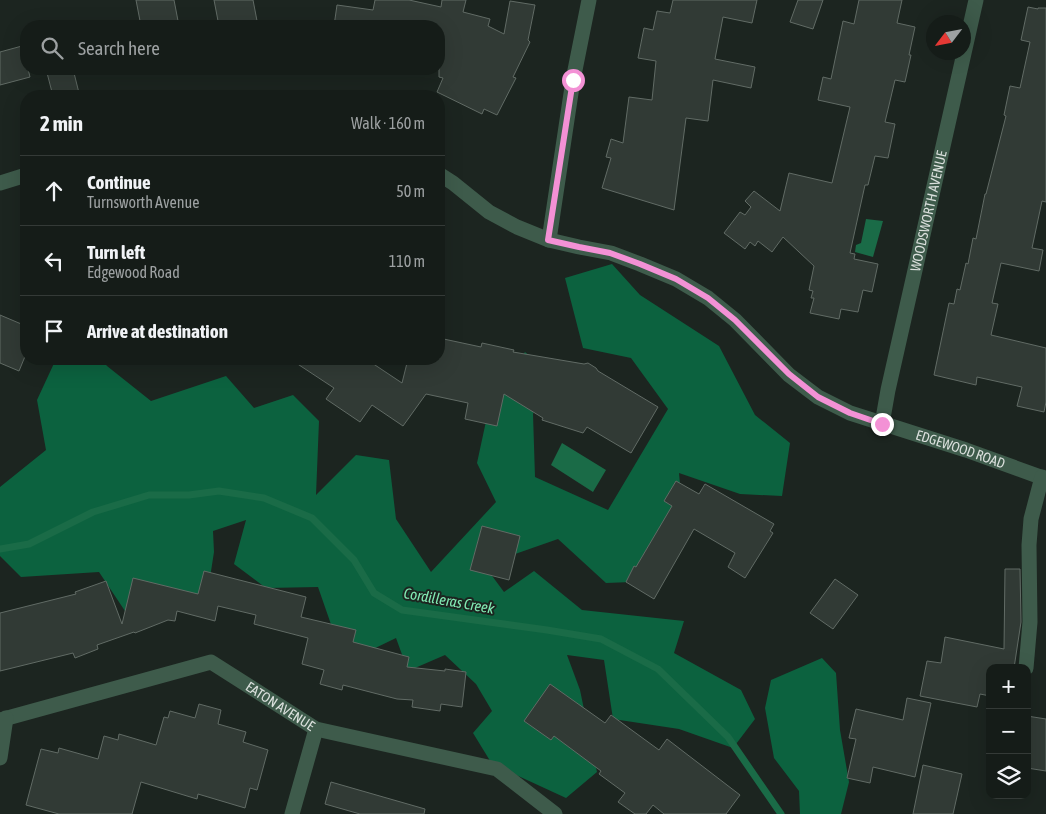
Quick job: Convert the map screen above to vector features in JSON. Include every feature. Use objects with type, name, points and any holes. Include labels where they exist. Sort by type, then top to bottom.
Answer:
[{"type":"street","points":[[548,240],[573,80],[589,0]]},
{"type":"street","name":"WOODSWORTH AVENUE","points":[[882,424],[976,0]]},
{"type":"street","points":[[0,183],[20,177]]},
{"type":"street","name":"EDGEWOOD ROAD","points":[[445,178],[488,212],[517,227],[548,240],[610,253],[676,279],[708,298],[728,314],[789,374],[818,397],[850,413],[966,450],[1044,478]]},
{"type":"street","points":[[1026,664],[1030,622],[1029,545],[1031,519],[1044,478]]},
{"type":"street","name":"EATON AVENUE","points":[[3,719],[211,662],[316,729],[497,769],[555,814]]},
{"type":"street","points":[[0,758],[3,719]]},
{"type":"street","points":[[292,814],[316,729]]},
{"type":"shaded area","points":[[866,219],[883,221],[873,257],[855,252],[856,245],[861,243]]},
{"type":"shaded area","points":[[612,264],[640,295],[719,346],[755,415],[790,443],[782,496],[740,494],[679,473],[685,538],[657,581],[606,583],[558,539],[484,565],[504,592],[534,571],[582,610],[684,621],[674,653],[741,690],[755,719],[733,748],[679,729],[613,719],[604,660],[567,655],[580,690],[597,772],[566,798],[492,764],[473,733],[492,711],[476,684],[445,655],[408,671],[396,638],[365,653],[334,633],[318,587],[266,588],[234,564],[246,520],[213,531],[214,552],[205,610],[158,597],[129,617],[99,572],[21,577],[0,556],[0,487],[46,450],[37,400],[53,365],[106,365],[151,401],[226,376],[254,408],[293,395],[319,421],[316,495],[356,455],[389,460],[396,519],[431,572],[496,502],[477,463],[491,398],[525,352],[548,372],[533,414],[535,477],[608,510],[668,409],[631,358],[583,348],[565,278]]},
{"type":"shaded area","points":[[562,443],[606,470],[593,492],[551,465]]},
{"type":"shaded area","points":[[822,658],[836,673],[840,730],[849,782],[841,814],[800,814],[799,791],[774,758],[765,708],[771,680]]},
{"type":"building","points":[[136,0],[174,0],[178,20],[140,20]]},
{"type":"building","points":[[214,0],[253,0],[257,20],[218,20]]},
{"type":"building","points":[[375,0],[409,0],[441,7],[442,0],[466,0],[463,12],[490,19],[488,26],[504,34],[510,1],[535,5],[528,40],[530,42],[513,77],[516,78],[497,115],[484,109],[482,114],[445,96],[445,90],[438,90],[443,78],[439,77],[439,75],[445,75],[445,20],[335,20],[337,5],[373,10]]},
{"type":"building","points":[[673,0],[757,0],[752,23],[723,17],[715,59],[755,67],[751,88],[713,80],[708,121],[686,118],[674,210],[602,188],[611,158],[606,157],[611,139],[623,143],[629,97],[652,100],[656,61],[638,58],[644,28],[653,30],[657,11],[670,13]]},
{"type":"building","points":[[798,0],[823,0],[813,29],[790,22]]},
{"type":"building","points":[[859,0],[902,0],[897,23],[915,27],[905,82],[895,80],[885,122],[895,124],[888,158],[875,156],[868,185],[865,185],[850,253],[855,254],[854,259],[878,264],[872,292],[863,290],[858,312],[841,309],[839,319],[810,313],[814,298],[811,298],[813,291],[809,290],[814,266],[783,237],[772,252],[758,241],[755,246],[750,242],[745,249],[724,233],[740,212],[745,215],[751,207],[745,201],[754,191],[780,211],[789,173],[832,183],[850,107],[818,100],[823,77],[831,79],[843,21],[854,24]]},
{"type":"building","points":[[1028,7],[1046,8],[1046,202],[1042,201],[1032,248],[1043,250],[1039,271],[1001,263],[992,303],[998,304],[991,335],[1046,348],[1046,402],[1044,412],[1017,406],[1022,387],[977,377],[976,385],[934,375],[949,303],[954,304],[957,289],[960,290],[973,238],[976,239],[985,194],[1006,116],[1004,115],[1010,86],[1020,88],[1030,42],[1021,40]]},
{"type":"building","points":[[20,47],[20,75],[30,75],[30,77],[0,85],[0,52]]},
{"type":"building","points":[[48,75],[74,75],[78,90],[51,90]]},
{"type":"building","points":[[0,315],[20,323],[21,365],[19,371],[0,363]]},
{"type":"building","points":[[445,339],[481,347],[482,343],[514,350],[513,352],[584,364],[588,363],[658,407],[631,453],[587,427],[583,433],[542,420],[543,418],[504,394],[497,426],[465,419],[468,403],[426,394],[403,426],[372,405],[360,422],[326,399],[334,388],[299,365],[375,365],[402,383],[406,365],[445,365]]},
{"type":"building","points":[[676,481],[699,494],[705,484],[774,524],[770,531],[773,533],[745,578],[728,567],[735,553],[694,529],[654,599],[626,582],[672,506],[664,501]]},
{"type":"building","points":[[482,526],[520,536],[509,580],[470,570]]},
{"type":"building","points":[[1005,569],[1020,569],[1021,622],[1015,664],[986,664],[986,695],[980,694],[977,707],[920,696],[927,661],[941,663],[945,637],[1004,649]]},
{"type":"building","points":[[204,571],[306,597],[301,617],[356,630],[353,642],[409,657],[407,667],[466,672],[462,707],[441,704],[440,711],[412,707],[413,700],[397,699],[343,685],[342,690],[320,684],[324,670],[302,664],[308,638],[254,624],[256,615],[218,606],[215,621],[177,611],[175,621],[168,620],[97,645],[98,649],[75,658],[73,653],[0,671],[0,613],[76,594],[75,592],[106,581],[122,624],[133,578],[198,594]]},
{"type":"building","points":[[835,579],[858,595],[833,629],[810,613]]},
{"type":"building","points":[[550,684],[605,723],[611,715],[659,750],[667,739],[740,795],[726,814],[664,814],[653,805],[646,814],[635,814],[618,802],[625,793],[599,774],[601,771],[554,736],[551,740],[524,721]]},
{"type":"building","points":[[907,698],[931,703],[915,777],[873,767],[870,783],[847,778],[856,739],[849,738],[856,709],[903,720]]},
{"type":"building","points":[[199,704],[221,710],[218,724],[246,732],[243,742],[268,750],[257,790],[250,788],[245,808],[198,794],[197,799],[141,782],[132,814],[59,814],[26,805],[41,749],[58,753],[59,748],[98,759],[104,736],[118,740],[119,734],[156,745],[164,717],[168,718],[170,711],[195,718]]},
{"type":"building","points":[[1031,717],[1046,719],[1046,771],[1031,769]]},
{"type":"building","points":[[923,765],[962,774],[953,814],[913,814]]},
{"type":"building","points":[[331,782],[425,809],[424,814],[360,814],[325,804]]},
{"type":"waterway","name":"Cordilleras Creek","points":[[0,549],[29,544],[93,512],[149,495],[189,495],[219,491],[264,498],[312,518],[354,560],[374,593],[402,610],[601,639],[658,669],[728,737],[781,814]]},
{"type":"route","points":[[573,80],[548,240],[610,253],[676,279],[708,298],[735,320],[789,374],[818,397],[850,413],[882,424]]}]
